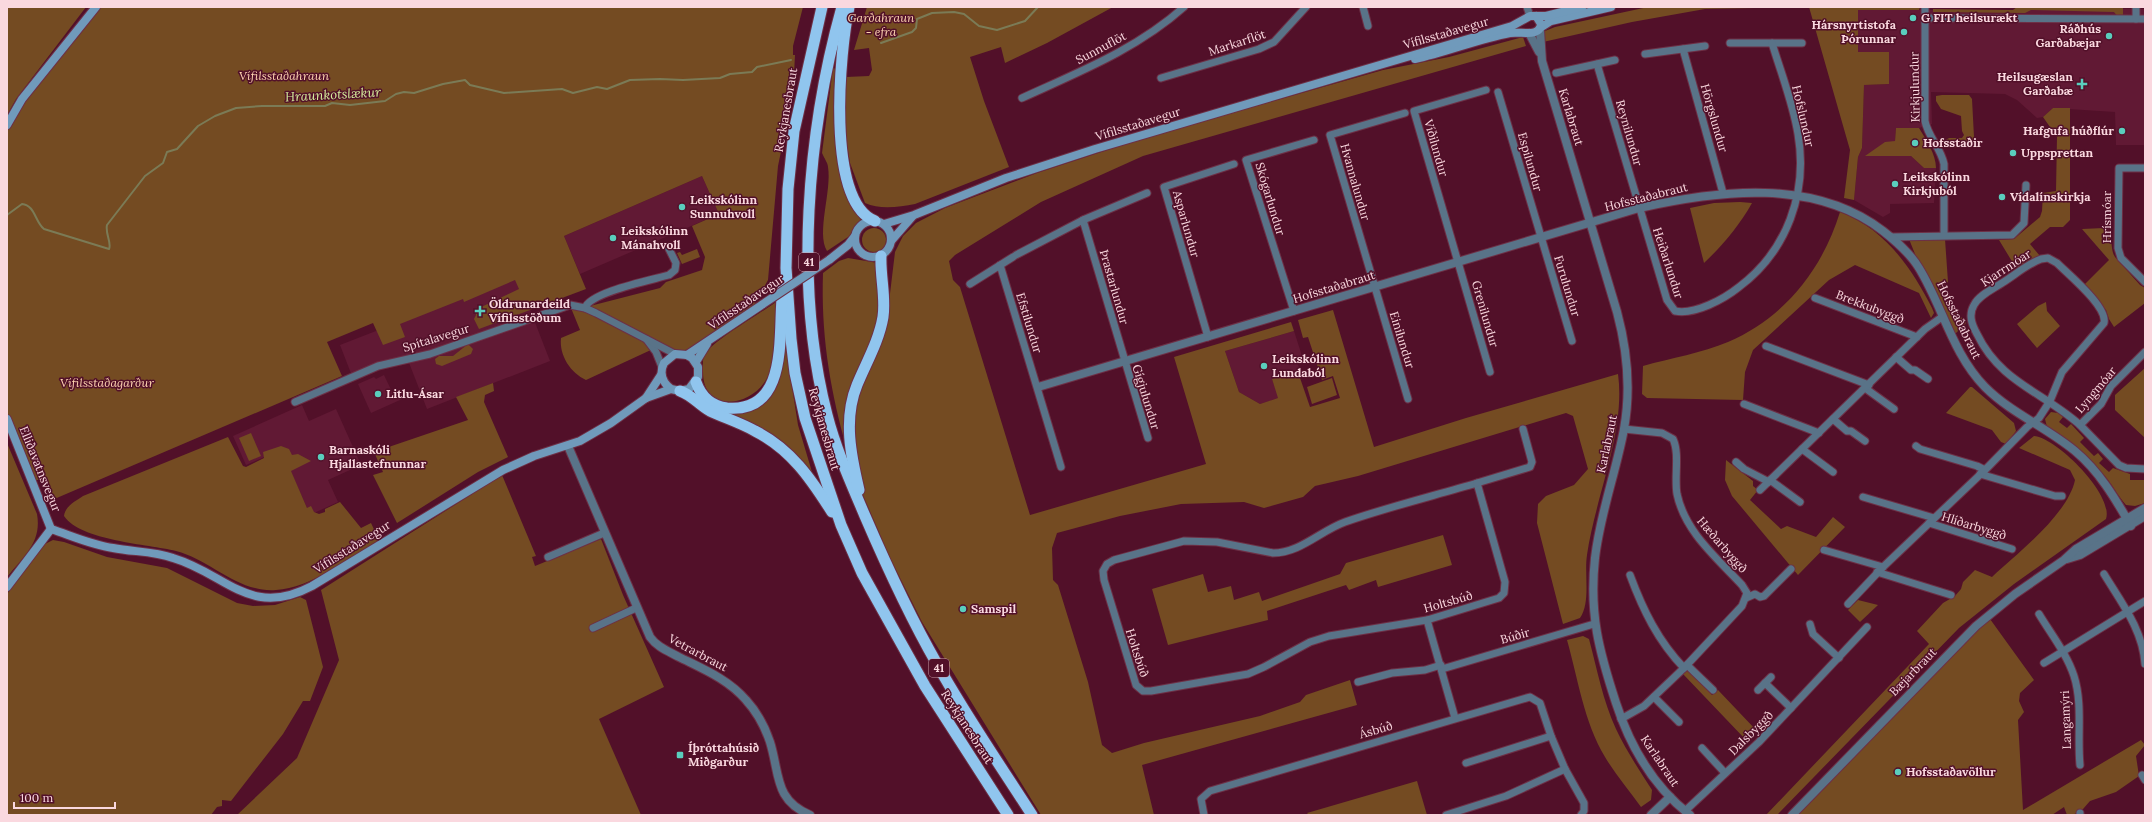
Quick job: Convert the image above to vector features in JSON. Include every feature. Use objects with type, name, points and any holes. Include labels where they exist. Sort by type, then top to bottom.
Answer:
[{"type":"highway","name":"Reykjanesbraut","points":[[822,7],[794,131],[788,189],[786,268],[795,373],[805,418],[841,525],[877,602],[925,686],[1008,815]]},
{"type":"highway","name":"Reykjanesbraut","points":[[842,7],[818,123],[810,208],[809,292],[817,370],[827,417],[846,474],[890,575],[937,664],[1032,815]]},
{"type":"highway","points":[[849,7],[843,34],[840,69],[841,134],[849,182],[854,201],[861,212],[879,222]]},
{"type":"highway","points":[[863,512],[850,446],[849,421],[856,386],[880,332],[883,315],[881,256]]},
{"type":"highway","points":[[696,382],[702,394],[708,400],[725,407],[741,407],[748,405],[759,399],[766,392],[778,367],[781,304],[786,268]]},
{"type":"highway","points":[[675,390],[688,394],[708,410],[756,431],[783,449],[812,480],[841,525]]},
{"type":"main road","points":[[7,125],[22,99],[96,7]]},
{"type":"main road","name":"Vífilsstaðavegur","points":[[687,355],[838,255],[855,236],[860,226],[864,223],[879,222],[914,215],[1006,178],[1088,151],[1512,26],[1531,17],[1546,16],[1582,7]]},
{"type":"main road","name":"Vífilsstaðavegur","points":[[1373,68],[1437,54],[1509,34],[1535,33],[1551,21],[1611,7]]},
{"type":"main road","points":[[1529,33],[1523,25],[1531,17],[1541,21],[1540,29]]},
{"type":"main road","name":"Vífilsstaðavegur","points":[[838,255],[861,253],[870,258],[881,256],[889,250],[892,240],[898,231],[914,215]]},
{"type":"main road","points":[[879,222],[890,231],[892,240]]},
{"type":"main road","points":[[855,236],[857,248],[861,253]]},
{"type":"main road","name":"Vífilsstaðavegur","points":[[696,362],[708,342]]},
{"type":"main road","points":[[675,354],[687,355],[696,362],[699,372],[696,382]]},
{"type":"main road","name":"Vífilsstaðavegur","points":[[646,398],[662,371],[667,359],[675,354]]},
{"type":"main road","points":[[662,371],[663,381],[675,390]]},
{"type":"main road","name":"Vífilsstaðavegur","points":[[51,529],[104,546],[174,558],[246,594],[270,598],[288,596],[312,586],[502,470],[534,456],[568,446],[611,423],[646,398],[675,390],[689,388],[696,382]]},
{"type":"main road","name":"Elliðavatnsvegur","points":[[7,419],[51,529]]},
{"type":"main road","points":[[7,586],[51,529]]},
{"type":"street","name":"Sunnuflöt","points":[[1022,98],[1092,67],[1127,48],[1184,7]]},
{"type":"street","name":"Markarflöt","points":[[1161,78],[1258,49],[1274,42],[1306,7]]},
{"type":"street","points":[[1362,7],[1368,26]]},
{"type":"street","points":[[1527,7],[1531,17]]},
{"type":"street","name":"Kirkjulundur","points":[[1925,7],[1925,121],[1929,135],[1942,156],[1944,164],[1944,235]]},
{"type":"street","points":[[2136,7],[2136,19]]},
{"type":"street","points":[[1925,18],[2145,19]]},
{"type":"street","name":"Karlabraut","points":[[1540,29],[1542,60]]},
{"type":"street","name":"Karlabraut","points":[[1529,33],[1542,60],[1623,337],[1627,389],[1624,429],[1597,544],[1593,586],[1596,638],[1621,719],[1629,738],[1646,765],[1670,797],[1688,813]]},
{"type":"street","name":"Hofslundur","points":[[1772,43],[1798,133],[1800,168],[1797,196]]},
{"type":"street","points":[[1730,44],[1802,43]]},
{"type":"street","points":[[1645,54],[1705,46]]},
{"type":"street","name":"Hörgslundur","points":[[1683,49],[1723,193]]},
{"type":"street","points":[[1556,73],[1615,60]]},
{"type":"street","name":"Reynilundur","points":[[1597,64],[1639,208]]},
{"type":"street","name":"Víðilundur","points":[[1458,263],[1414,112],[1486,90]]},
{"type":"street","name":"Espilundur","points":[[1498,92],[1541,238]]},
{"type":"street","name":"Hvannalundur","points":[[1374,287],[1330,135],[1404,113]]},
{"type":"street","name":"Skógarlundur","points":[[1294,311],[1246,160],[1314,140]]},
{"type":"street","name":"Asparlundur","points":[[1208,337],[1164,187],[1234,164]]},
{"type":"street","name":"Hrísmóar","points":[[2145,168],[2119,168],[2118,248],[2121,258],[2145,282]]},
{"type":"street","points":[[1891,237],[2008,235],[2016,232],[2024,223],[2026,185]]},
{"type":"street","points":[[970,284],[1015,256],[1083,220],[1147,193]]},
{"type":"street","name":"Hofsstaðabraut","points":[[1038,387],[1639,208],[1682,199],[1723,193],[1797,196],[1848,210],[1864,218],[1891,237],[1919,268],[1958,351],[1973,373],[1992,394],[2084,458],[2101,478],[2128,522]]},
{"type":"street","name":"Heiðarlundur","points":[[1639,208],[1667,300],[1675,311],[1685,312],[1721,299],[1755,275],[1774,252],[1787,229],[1797,196]]},
{"type":"street","name":"Þrastarlundur","points":[[1083,220],[1124,361]]},
{"type":"street","name":"Furulundur","points":[[1541,238],[1572,341]]},
{"type":"street","points":[[585,308],[589,302],[600,296],[669,275],[675,270],[676,263],[668,246]]},
{"type":"street","name":"Kjarrmóar","points":[[2033,423],[2044,412],[2050,401],[2060,374],[2101,328],[2105,319],[2101,308],[2057,263],[2045,258],[2037,260],[1981,297],[1972,308],[1971,317],[1980,340],[2000,366],[2015,380],[2050,401]]},
{"type":"street","name":"Grenilundur","points":[[1458,263],[1490,372]]},
{"type":"street","name":"Efstilundur","points":[[1000,265],[1061,467]]},
{"type":"street","name":"Einilundur","points":[[1374,287],[1408,399]]},
{"type":"street","name":"Brekkubyggð","points":[[1815,298],[1917,337]]},
{"type":"street","name":"Spítalavegur","points":[[296,402],[378,366],[430,354],[564,307],[574,305],[585,308],[675,354]]},
{"type":"street","points":[[1760,490],[1917,337],[1942,317]]},
{"type":"street","name":"Spítalavegur","points":[[646,339],[656,352],[662,371]]},
{"type":"street","points":[[1766,346],[1867,386],[1894,409]]},
{"type":"street","name":"Lyngmóar","points":[[2080,425],[2101,404],[2111,386],[2145,352]]},
{"type":"street","points":[[1896,357],[1911,370],[1915,370],[1928,379]]},
{"type":"street","name":"Gígjulundur","points":[[1124,361],[1148,438]]},
{"type":"street","name":"Lyngmóar","points":[[2050,401],[2080,425],[2119,465],[2126,468],[2145,469]]},
{"type":"street","points":[[1744,404],[1819,432]]},
{"type":"street","points":[[1833,419],[1846,431],[1851,431],[1865,441]]},
{"type":"street","name":"Hlíðarbyggð","points":[[1848,604],[1880,570],[1983,472],[2027,427],[2033,423]]},
{"type":"street","name":"Holtsbúð","points":[[1477,483],[1505,582],[1504,593],[1496,600],[1427,620],[1329,636],[1310,642],[1248,674],[1147,691],[1138,688],[1134,680],[1104,580],[1103,571],[1107,564],[1114,560],[1184,541],[1212,541],[1273,553],[1282,553],[1300,547],[1345,522],[1530,467],[1532,462],[1523,429]]},
{"type":"street","name":"Hæðarbyggð","points":[[1624,429],[1662,432],[1673,439],[1678,494],[1684,515],[1702,542],[1742,585],[1746,593],[1746,598]]},
{"type":"street","name":"Vetrarbraut","points":[[568,446],[636,608],[650,637],[656,644],[722,679],[746,700],[758,716],[766,733],[784,796],[794,808],[810,815]]},
{"type":"street","points":[[1916,446],[1920,449],[1977,466],[1983,472],[2055,496],[2062,496]]},
{"type":"street","points":[[1802,450],[1833,472]]},
{"type":"street","points":[[1736,462],[1744,469],[1769,481],[1800,502]]},
{"type":"street","name":"Hlíðarbyggð","points":[[1863,497],[2012,549]]},
{"type":"street","name":"Bæjarbraut","points":[[2128,522],[2145,508]]},
{"type":"street","name":"Bæjarbraut","points":[[1792,815],[1967,634],[2015,594],[2064,560],[2076,549],[2128,522],[2145,516]]},
{"type":"street","points":[[548,557],[604,533]]},
{"type":"street","points":[[1824,550],[1951,595]]},
{"type":"street","points":[[1621,719],[1644,706],[1654,697],[1742,606],[1746,598],[1755,594],[1760,597],[1764,596],[1791,569]]},
{"type":"street","points":[[2104,574],[2127,612],[2143,645],[2145,664]]},
{"type":"street","points":[[1630,575],[1644,612],[1664,645],[1685,666],[1713,690]]},
{"type":"street","points":[[2044,664],[2145,601]]},
{"type":"street","points":[[593,628],[636,608]]},
{"type":"street","name":"Langamýri","points":[[2039,614],[2062,652],[2075,678],[2078,702],[2080,765]]},
{"type":"street","points":[[1427,620],[1442,667],[1455,718]]},
{"type":"street","name":"Búðir","points":[[1442,667],[1594,624]]},
{"type":"street","points":[[1810,624],[1813,634],[1839,658]]},
{"type":"street","name":"Dalsbyggð","points":[[1688,813],[1725,773],[1791,708],[1867,628]]},
{"type":"street","points":[[1358,682],[1392,673],[1442,667]]},
{"type":"street","points":[[1758,690],[1771,677]]},
{"type":"street","name":"Dalsbyggð","points":[[1764,683],[1791,708]]},
{"type":"street","name":"Ásbúð","points":[[1204,815],[1201,799],[1210,791],[1526,697],[1534,697],[1543,708],[1551,736],[1565,769],[1584,803],[1584,811],[1581,815]]},
{"type":"street","points":[[1654,697],[1679,722]]},
{"type":"street","points":[[1466,762],[1551,736]]},
{"type":"street","name":"Dalsbyggð","points":[[1702,748],[1725,773]]},
{"type":"street","points":[[1446,815],[1506,796],[1565,769]]},
{"type":"street","points":[[1651,815],[1670,797]]},
{"type":"shaded area","points":[[2017,7],[2145,9],[2145,145],[2116,145],[2115,112],[2053,108],[2043,117],[2037,118],[2017,100],[2005,94],[1931,92],[1932,124],[1919,128],[1896,128],[1895,141],[1866,156],[1911,156],[1924,168],[1936,168],[1934,203],[1890,204],[1890,213],[1883,217],[1854,200],[1858,157],[1862,148],[1864,85],[1889,84],[1889,52],[1858,52],[1858,10],[2013,10]]},
{"type":"shaded area","points":[[702,176],[719,214],[580,274],[564,236]]},
{"type":"shaded area","name":"Öldrunardeild Vífilsstöðum","points":[[517,276],[550,361],[427,409],[406,355],[352,376],[340,345]]},
{"type":"shaded area","name":"Leikskólinn Lundaból","points":[[1294,331],[1303,359],[1297,361],[1301,374],[1290,378],[1288,373],[1272,379],[1279,398],[1260,404],[1239,392],[1225,351]]},
{"type":"shaded area","name":"Litlu-Ásar","points":[[384,375],[394,396],[406,390],[409,396],[371,413],[358,384],[374,377],[376,379]]},
{"type":"shaded area","name":"Barnaskóli Hjallastefnunnar","points":[[302,405],[309,421],[336,409],[361,465],[328,480],[338,502],[314,513],[307,508],[281,450],[246,465],[233,436]]},
{"type":"green space","points":[[7,7],[86,7],[16,99],[7,115]]},
{"type":"green space","points":[[100,7],[803,7],[793,46],[793,55],[795,55],[793,93],[778,166],[768,280],[754,305],[687,351],[675,350],[590,306],[660,288],[666,282],[702,270],[705,257],[692,226],[719,214],[702,176],[564,236],[586,289],[479,329],[474,319],[476,315],[475,310],[519,289],[515,280],[464,302],[463,299],[400,324],[405,337],[383,345],[373,323],[327,342],[342,376],[52,500],[42,480],[32,480],[7,419],[7,130],[33,89]]},
{"type":"green space","name":"Garðahraun - efra","points":[[867,7],[1113,7],[1047,43],[1005,63],[1001,47],[970,57],[984,101],[1009,167],[915,204],[877,207],[865,203],[850,163],[843,120],[846,77],[869,76],[872,70],[869,48],[854,50]]},
{"type":"green space","points":[[1648,7],[1809,7],[1705,9],[1632,22],[1543,42],[1545,31],[1555,27]]},
{"type":"green space","points":[[1809,7],[1920,7],[1919,10],[1858,10],[1858,52],[1889,52],[1889,84],[1864,85],[1862,148],[1858,157],[1854,200],[1844,198],[1850,150]]},
{"type":"green space","points":[[2017,7],[2123,8],[2123,17],[2118,17],[2114,12],[2031,10],[2025,13],[1933,12],[1933,9],[2013,10]]},
{"type":"green space","points":[[1523,37],[1526,46],[1143,156],[1041,202],[955,255],[949,261],[953,280],[960,287],[1030,515],[1206,464],[1174,357],[1291,322],[1294,331],[1225,351],[1239,392],[1260,404],[1278,398],[1272,379],[1288,373],[1290,378],[1299,375],[1310,407],[1340,398],[1333,376],[1322,380],[1308,337],[1303,338],[1298,320],[1333,310],[1374,447],[1466,418],[1618,374],[1618,418],[1587,555],[1585,604],[1580,618],[1563,624],[1537,523],[1538,504],[1546,496],[1574,485],[1588,469],[1573,416],[1566,413],[1358,476],[1315,486],[1303,497],[1264,508],[1244,502],[1181,504],[1120,516],[1057,533],[1052,548],[1053,580],[1058,585],[1088,682],[1102,745],[1112,753],[1144,743],[1260,716],[1300,702],[1306,695],[1350,680],[1357,705],[1142,765],[1154,815],[1041,815],[922,622],[890,558],[862,493],[854,454],[854,420],[859,389],[886,327],[895,252],[903,236],[916,223],[945,208],[1037,173],[1150,136],[1383,70],[1449,57]]},
{"type":"green space","points":[[833,68],[836,69],[837,103],[841,147],[845,170],[855,208],[861,220],[851,235],[827,251],[823,234],[829,177],[828,165],[822,153]]},
{"type":"green space","points":[[1969,95],[1972,99],[1973,143],[1965,147],[1948,148],[1944,141],[1949,138],[1962,138],[1964,135],[1962,131],[1961,116],[1941,109],[1936,101],[1936,96]]},
{"type":"green space","points":[[2053,108],[2070,108],[2070,220],[2063,227],[2050,227],[2030,244],[2040,256],[2016,268],[1999,240],[2014,239],[2040,217],[2042,211],[2043,193],[2056,191],[2057,137],[2043,117]]},
{"type":"green space","points":[[1896,128],[1919,128],[1932,152],[1936,163],[1936,168],[1924,168],[1911,156],[1865,156],[1885,142],[1895,141]]},
{"type":"green space","points":[[1714,203],[1752,203],[1742,220],[1730,235],[1704,263],[1690,208]]},
{"type":"green space","points":[[1840,212],[1856,219],[1870,228],[1895,251],[1906,264],[1924,293],[1934,313],[1931,318],[1919,293],[1855,265],[1829,280],[1753,350],[1745,372],[1743,400],[1647,398],[1642,394],[1643,366],[1697,352],[1728,342],[1748,332],[1784,305],[1812,272],[1823,253]]},
{"type":"green space","points":[[874,228],[883,231],[886,240],[883,249],[874,252],[865,249],[862,240],[865,231]]},
{"type":"green space","points":[[2104,228],[2110,234],[2112,249],[2115,257],[2140,285],[2145,288],[2145,303],[2114,327],[2106,310],[2084,285],[2109,260],[2082,229]]},
{"type":"green space","points":[[1909,239],[1945,239],[1948,282],[1938,289],[1966,323],[1955,334],[1929,278],[1917,259]]},
{"type":"green space","points":[[697,249],[700,257],[682,264],[677,253],[680,252],[682,255]]},
{"type":"green space","points":[[848,258],[878,263],[880,317],[846,409],[844,439],[834,398],[827,357],[823,316],[823,273],[839,261]]},
{"type":"green space","points":[[776,302],[774,354],[770,371],[764,383],[755,392],[744,399],[732,402],[721,401],[712,396],[705,386],[703,360],[705,354],[727,334]]},
{"type":"green space","points":[[2046,302],[2047,311],[2060,326],[2037,348],[2017,324],[2038,306]]},
{"type":"green space","points":[[571,308],[592,314],[615,324],[636,336],[653,349],[586,380],[575,373],[567,363],[562,351],[561,338],[580,330]]},
{"type":"green space","points":[[787,333],[790,374],[798,425],[812,472],[789,447],[769,433],[724,413],[761,403]]},
{"type":"green space","points":[[468,344],[473,349],[471,354],[442,366],[436,364],[435,359],[439,356],[453,356]]},
{"type":"green space","points":[[2145,368],[2145,438],[2115,410],[2115,395]]},
{"type":"green space","points":[[1332,378],[1337,395],[1312,404],[1307,387]]},
{"type":"green space","points":[[493,383],[494,391],[485,395],[484,402],[508,457],[478,472],[397,523],[373,475],[383,472],[374,452],[468,420],[456,397]]},
{"type":"green space","points":[[1970,387],[1972,387],[2014,423],[2016,431],[2006,444],[2001,442],[1992,430],[1946,413]]},
{"type":"green space","points":[[2051,412],[2058,413],[2063,417],[2059,422],[2067,428],[2071,424],[2084,438],[2080,442],[2094,456],[2098,453],[2103,459],[2099,463],[2109,472],[2113,468],[2130,474],[2130,480],[2145,480],[2145,503],[2135,506],[2126,505],[2107,479],[2091,461],[2070,443],[2047,427],[2045,419]]},
{"type":"green space","points":[[251,433],[261,456],[249,461],[239,438]]},
{"type":"green space","points":[[2034,436],[2044,439],[2056,446],[2082,469],[2101,496],[2106,509],[2106,519],[2014,584],[1959,628],[1777,815],[1766,815],[1929,644],[1917,631],[1943,603],[1955,596],[1961,589],[1963,582],[1975,570],[1992,577],[2041,532],[2063,506],[2075,480],[2070,470],[2019,448]]},
{"type":"green space","points":[[228,437],[243,466],[246,467],[264,458],[263,452],[281,446],[289,449],[292,455],[298,454],[311,461],[291,471],[307,508],[311,506],[314,512],[319,514],[325,512],[325,509],[340,502],[361,528],[371,523],[379,540],[329,571],[303,584],[276,590],[262,590],[237,581],[189,555],[100,536],[85,531],[73,524],[64,516],[66,509],[83,496]]},
{"type":"green space","points":[[7,443],[37,514],[38,524],[37,533],[30,548],[7,577]]},
{"type":"green space","points":[[1726,460],[1753,481],[1753,486],[1758,490],[1750,500],[1781,529],[1787,526],[1816,537],[1833,517],[1845,527],[1798,575],[1732,496],[1725,480]]},
{"type":"green space","points":[[502,475],[536,556],[532,557],[535,566],[601,539],[623,595],[664,687],[599,719],[641,815],[237,815],[297,758],[339,660],[321,590]]},
{"type":"green space","points":[[1443,535],[1452,565],[1378,587],[1376,580],[1349,590],[1346,585],[1267,611],[1268,620],[1168,645],[1152,589],[1203,574],[1208,592],[1231,586],[1234,600],[1259,592],[1262,601],[1340,574],[1346,563]]},
{"type":"green space","points":[[53,540],[64,542],[107,557],[167,568],[237,603],[253,606],[275,605],[300,597],[306,600],[323,667],[310,701],[303,701],[283,734],[231,801],[222,800],[222,806],[217,807],[211,815],[7,815],[7,594],[45,544]]},
{"type":"green space","points":[[1858,600],[1878,605],[1860,622],[1848,610]]},
{"type":"green space","points":[[1990,619],[2034,680],[2020,693],[2019,701],[2024,712],[2018,720],[2023,810],[2141,740],[2145,745],[2136,756],[2139,776],[2116,792],[2090,801],[2083,809],[2073,815],[2067,815],[2064,807],[2052,815],[1797,815],[1973,634]]},
{"type":"green space","points":[[1583,636],[1589,639],[1611,718],[1628,752],[1652,790],[1651,800],[1641,807],[1605,757],[1598,744],[1587,715],[1567,640]]},
{"type":"green space","points":[[1687,669],[1712,695],[1718,690],[1756,730],[1746,740],[1683,674]]},
{"type":"green space","points":[[1417,781],[1427,815],[1309,815],[1307,813]]},
{"type":"waterway","name":"Hraunkotslækur","points":[[881,43],[912,32],[916,28],[917,19],[932,13],[954,12],[964,14],[979,26],[997,30],[1025,21],[1038,7]]},
{"type":"waterway","name":"Hraunkotslækur","points":[[7,215],[22,204],[26,205],[30,207],[44,229],[109,249],[110,244],[107,225],[145,176],[163,163],[167,152],[177,149],[198,126],[215,116],[236,108],[262,106],[325,106],[332,103],[350,105],[385,101],[396,94],[404,92],[414,93],[443,84],[465,80],[470,85],[504,93],[562,89],[573,93],[597,87],[607,89],[630,80],[720,78],[730,74],[752,72],[757,67],[791,60]]},
{"type":"place","name":"G FIT heilsurækt","points":[[1913,18]]},
{"type":"place","name":"Hársnyrtistofa Þórunnar","points":[[1904,32]]},
{"type":"place","name":"Ráðhús Garðabæjar","points":[[2109,36]]},
{"type":"place","name":"Heilsugæslan Garðabæ","points":[[2082,84]]},
{"type":"place","name":"Hafgufa húðflúr","points":[[2122,131]]},
{"type":"place","name":"Hofsstaðir","points":[[1915,143]]},
{"type":"place","name":"Uppsprettan","points":[[2013,153]]},
{"type":"place","name":"Leikskólinn Kirkjuból","points":[[1895,184]]},
{"type":"place","name":"Vídalínskirkja","points":[[2002,197]]},
{"type":"place","name":"Leikskólinn Sunnuhvoll","points":[[682,207]]},
{"type":"place","name":"Leikskólinn Mánahvoll","points":[[613,238]]},
{"type":"place","name":"Öldrunardeild Vífilsstöðum","points":[[480,311]]},
{"type":"place","name":"Leikskólinn Lundaból","points":[[1264,366]]},
{"type":"place","name":"Litlu-Ásar","points":[[378,394]]},
{"type":"place","name":"Barnaskóli Hjallastefnunnar","points":[[321,457]]},
{"type":"place","name":"Samspil","points":[[963,609]]},
{"type":"place","name":"Íþróttahúsið Miðgarður","points":[[680,755]]},
{"type":"place","name":"Hofsstaðavöllur","points":[[1898,772]]},
{"type":"park label","name":"Vífilsstaðahraun","points":[[284,76]]},
{"type":"park label","name":"Vífilsstaðagarður","points":[[107,383]]}]
